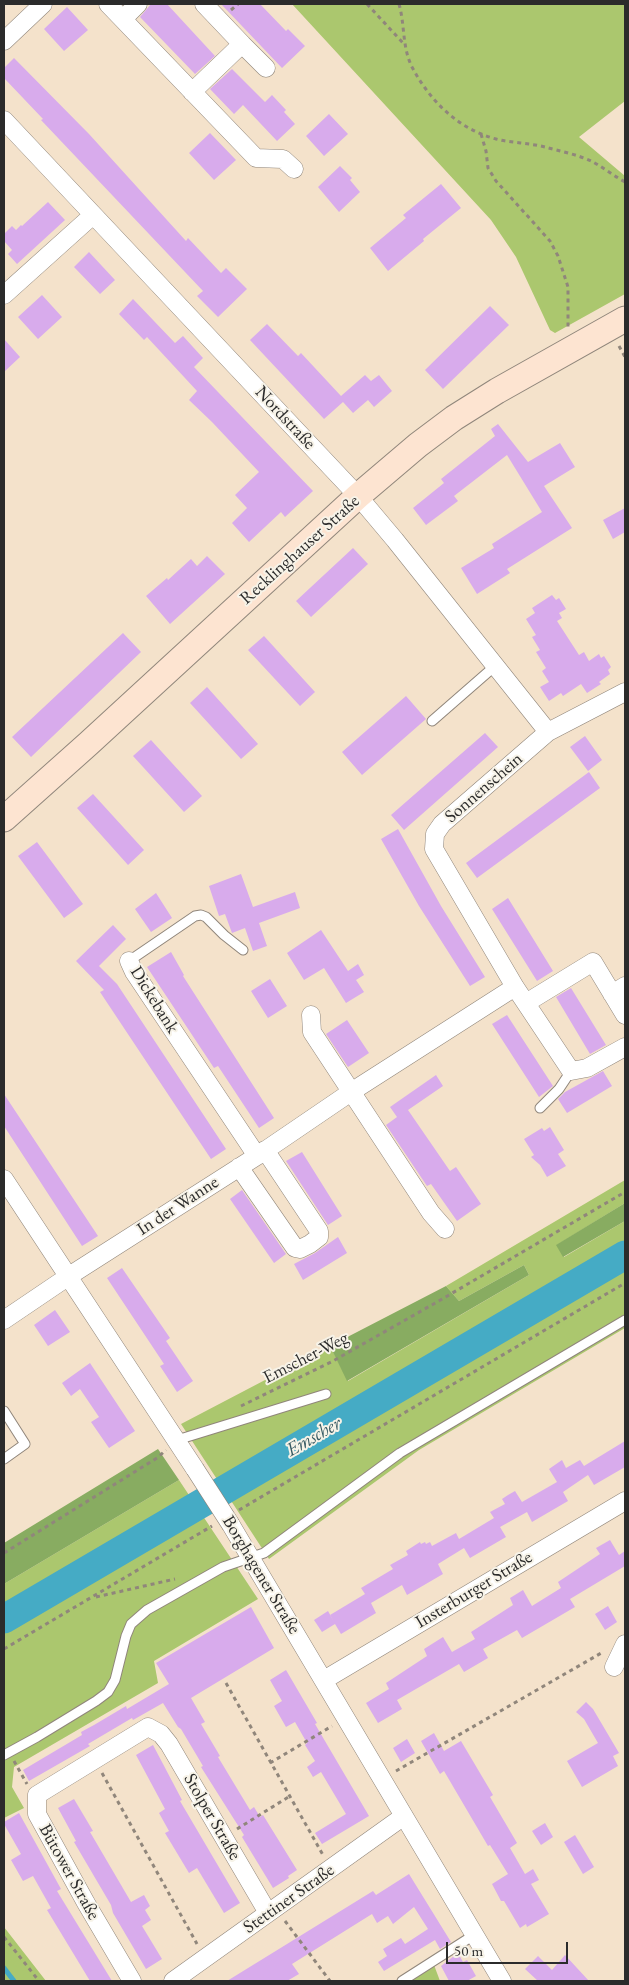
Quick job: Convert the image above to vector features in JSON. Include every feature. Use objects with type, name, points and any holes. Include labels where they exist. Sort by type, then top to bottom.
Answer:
[{"type":"street","points":[[4,41],[43,4]]},
{"type":"street","points":[[108,4],[256,158],[283,159],[294,169]]},
{"type":"street","points":[[123,19],[138,4]]},
{"type":"street","points":[[204,4],[266,68]]},
{"type":"street","points":[[192,92],[242,44]]},
{"type":"street","name":"Nordstraße","points":[[4,120],[358,496],[548,732]]},
{"type":"street","points":[[4,296],[93,215]]},
{"type":"street","name":"Recklinghauser Straße","points":[[4,819],[358,496],[418,445],[454,418],[497,391],[625,319]]},
{"type":"street","name":"Sonnenschein","points":[[571,1071],[516,987],[434,849],[435,834],[442,824],[548,732],[623,698]]},
{"type":"street","name":"Dickebank","points":[[129,961],[134,972],[261,1153],[319,1231],[319,1237],[300,1249],[295,1248],[239,1167]]},
{"type":"street","points":[[526,1003],[594,962],[619,990],[625,1015]]},
{"type":"street","name":"In der Wanne","points":[[4,1320],[261,1153],[351,1092],[516,987]]},
{"type":"street","points":[[311,1014],[312,1032],[431,1213],[445,1229]]},
{"type":"street","points":[[571,1071],[587,1068],[625,1047]]},
{"type":"street","name":"Borghagener Straße","points":[[4,1179],[195,1469],[234,1518],[251,1557],[502,1981]]},
{"type":"street","name":"Insterburger Straße","points":[[324,1680],[625,1501]]},
{"type":"street","points":[[614,1667],[617,1647]]},
{"type":"street","name":"Stolper Straße","points":[[94,1759],[148,1727],[161,1734],[169,1744],[223,1837],[272,1911]]},
{"type":"street","points":[[36,1795],[94,1759]]},
{"type":"street","name":"Bütower Straße","points":[[36,1795],[36,1814],[132,1981]]},
{"type":"street","name":"Stettiner Straße","points":[[173,1981],[404,1816]]},
{"type":"lane","points":[[432,720],[495,666]]},
{"type":"lane","name":"Dickebank","points":[[129,961],[195,916],[201,915],[243,950]]},
{"type":"lane","points":[[540,1108],[559,1089],[571,1071]]},
{"type":"lane","points":[[6,1753],[37,1737],[108,1692],[115,1680],[126,1636],[132,1624],[147,1610],[223,1568],[264,1553],[400,1453],[625,1320]]},
{"type":"lane","points":[[177,1440],[326,1394]]},
{"type":"lane","points":[[4,1411],[25,1444],[4,1459]]},
{"type":"lane","points":[[402,1981],[474,1935]]},
{"type":"path","points":[[367,4],[404,44]]},
{"type":"path","points":[[399,4],[404,20],[404,44],[412,66],[429,94],[448,114],[466,127],[481,134],[544,147],[591,161],[625,182]]},
{"type":"path","points":[[481,134],[488,168],[492,175],[550,241],[558,256],[568,286],[568,327],[575,347]]},
{"type":"path","name":"Emscher-Weg","points":[[235,1409],[341,1356],[625,1192]]},
{"type":"path","points":[[234,1518],[625,1283]]},
{"type":"path","points":[[4,1553],[157,1458],[177,1440]]},
{"type":"path","points":[[4,1649],[212,1526]]},
{"type":"path","points":[[93,1597],[181,1577],[208,1576]]},
{"type":"path","points":[[382,1778],[617,1647]]},
{"type":"path","points":[[226,1683],[331,1869]]},
{"type":"path","points":[[270,1763],[346,1718]]},
{"type":"path","points":[[6,1753],[36,1795]]},
{"type":"path","points":[[94,1759],[205,1958]]},
{"type":"path","points":[[223,1837],[290,1796]]},
{"type":"path","points":[[272,1911],[330,1981]]},
{"type":"path","points":[[4,1937],[39,1981]]},
{"type":"green space","points":[[292,4],[625,4],[625,101],[579,137],[625,176],[625,294],[555,333],[550,330],[516,257],[491,220]]},
{"type":"green space","points":[[625,1180],[625,1203],[557,1245],[564,1257],[625,1221],[625,1328],[419,1450],[269,1559],[181,1424],[330,1346],[348,1381],[529,1275],[524,1265],[459,1301],[446,1286]]},
{"type":"green space","points":[[625,1203],[625,1221],[563,1257],[556,1245]]},
{"type":"green space","points":[[524,1265],[529,1275],[347,1381],[330,1346],[446,1286],[459,1301]]},
{"type":"green space","points":[[158,1449],[179,1480],[4,1584],[4,1543]]},
{"type":"green space","points":[[179,1480],[258,1599],[154,1661],[158,1683],[14,1767],[12,1787],[24,1808],[4,1818],[4,1584]]},
{"type":"green space","points":[[4,1927],[46,1981],[4,1981]]},
{"type":"green space","points":[[434,1965],[440,1981],[409,1981]]},
{"type":"building","points":[[151,4],[167,4],[215,56],[195,74],[140,17]]},
{"type":"building","points":[[221,4],[260,4],[286,31],[288,29],[305,46],[282,68]]},
{"type":"building","points":[[67,7],[88,30],[64,51],[44,29]]},
{"type":"building","points":[[14,58],[89,134],[186,241],[188,238],[221,273],[226,268],[247,289],[218,317],[197,296],[203,291],[41,120],[43,119],[4,78],[4,68]]},
{"type":"building","points":[[232,69],[265,102],[272,95],[286,110],[284,112],[295,124],[277,141],[243,105],[234,114],[210,89]]},
{"type":"building","points":[[329,114],[348,134],[324,156],[306,136]]},
{"type":"building","points":[[210,133],[236,160],[214,180],[189,153]]},
{"type":"building","points":[[340,166],[352,178],[350,180],[360,192],[339,212],[318,187]]},
{"type":"building","points":[[441,184],[461,208],[388,271],[370,248],[406,218],[403,215]]},
{"type":"building","points":[[48,202],[65,220],[17,264],[8,254],[12,250],[4,241],[4,234],[12,226],[16,230],[22,226]]},
{"type":"building","points":[[89,252],[115,280],[100,294],[74,267]]},
{"type":"building","points":[[42,295],[62,317],[38,339],[18,317]]},
{"type":"building","points":[[133,299],[175,343],[183,336],[203,358],[194,367],[313,491],[285,517],[281,512],[249,542],[232,523],[247,508],[235,495],[259,472],[189,400],[197,391],[147,337],[144,340],[119,314]]},
{"type":"building","points":[[490,306],[509,325],[443,389],[425,370]]},
{"type":"building","points":[[267,324],[298,356],[301,353],[341,396],[365,375],[371,381],[379,375],[392,391],[374,407],[368,400],[353,413],[343,402],[324,419],[250,340]]},
{"type":"building","points":[[4,339],[20,357],[4,372]]},
{"type":"building","points":[[498,424],[528,462],[560,443],[575,467],[544,486],[572,528],[507,569],[510,573],[477,594],[461,568],[494,548],[492,544],[542,512],[507,455],[454,496],[458,501],[426,525],[413,508],[444,483],[441,479],[495,436],[491,429]]},
{"type":"building","points":[[625,508],[625,532],[613,539],[603,520]]},
{"type":"building","points":[[353,548],[368,564],[311,617],[296,601]]},
{"type":"building","points":[[207,556],[225,574],[170,624],[146,596],[167,578],[168,580],[191,559],[197,566]]},
{"type":"building","points":[[552,595],[556,600],[559,598],[566,609],[559,613],[562,618],[557,621],[579,655],[584,652],[589,661],[599,654],[601,658],[604,656],[611,667],[608,670],[610,674],[599,682],[601,684],[587,693],[581,684],[563,696],[561,693],[549,701],[540,687],[549,682],[542,671],[546,668],[536,652],[540,650],[532,637],[536,635],[526,619],[535,613],[532,608]]},
{"type":"building","points":[[123,633],[141,652],[31,757],[12,737]]},
{"type":"building","points":[[264,636],[315,692],[300,706],[248,650]]},
{"type":"building","points":[[207,687],[258,744],[241,759],[190,703]]},
{"type":"building","points":[[406,696],[426,719],[362,775],[342,752]]},
{"type":"building","points":[[485,733],[498,747],[404,830],[391,815]]},
{"type":"building","points":[[585,736],[602,760],[588,771],[570,747]]},
{"type":"building","points":[[151,740],[202,796],[184,812],[133,756]]},
{"type":"building","points":[[589,772],[600,788],[477,878],[466,863]]},
{"type":"building","points":[[93,794],[144,850],[128,865],[77,808]]},
{"type":"building","points":[[398,829],[441,906],[485,977],[470,986],[419,906],[381,839]]},
{"type":"building","points":[[37,842],[83,904],[64,918],[18,856]]},
{"type":"building","points":[[241,874],[253,907],[295,892],[300,908],[259,923],[267,946],[253,951],[245,928],[232,933],[225,914],[219,916],[209,886]]},
{"type":"building","points":[[156,893],[172,918],[151,932],[135,909]]},
{"type":"building","points":[[508,898],[553,971],[537,981],[492,909]]},
{"type":"building","points":[[113,925],[126,939],[99,966],[117,984],[226,1149],[211,1159],[100,992],[104,990],[76,961]]},
{"type":"building","points":[[321,930],[348,971],[358,964],[364,975],[356,980],[364,992],[346,1003],[324,968],[304,980],[287,953]]},
{"type":"building","points":[[171,952],[183,976],[274,1118],[259,1128],[218,1066],[214,1068],[147,967]]},
{"type":"building","points":[[270,979],[287,1006],[268,1018],[251,991]]},
{"type":"building","points":[[571,988],[606,1045],[590,1054],[556,997]]},
{"type":"building","points":[[507,1015],[553,1086],[539,1097],[492,1024]]},
{"type":"building","points":[[347,1020],[369,1053],[348,1067],[326,1034]]},
{"type":"building","points":[[603,1071],[612,1086],[567,1113],[558,1099],[565,1092]]},
{"type":"building","points":[[436,1075],[443,1086],[408,1110],[450,1171],[456,1167],[481,1204],[457,1221],[431,1184],[427,1186],[386,1125],[397,1117],[390,1107]]},
{"type":"building","points":[[4,1094],[98,1236],[82,1246],[4,1126]]},
{"type":"building","points":[[550,1127],[564,1150],[558,1154],[566,1166],[547,1177],[540,1165],[531,1157],[534,1155],[524,1139],[542,1128],[544,1131]]},
{"type":"building","points":[[302,1152],[342,1216],[328,1225],[286,1161]]},
{"type":"building","points":[[242,1190],[286,1254],[274,1263],[230,1199]]},
{"type":"building","points":[[338,1237],[347,1253],[303,1280],[294,1264],[315,1253]]},
{"type":"building","points":[[122,1268],[170,1338],[166,1341],[193,1381],[177,1392],[160,1366],[164,1364],[107,1278]]},
{"type":"building","points":[[55,1310],[70,1332],[48,1346],[34,1325]]},
{"type":"building","points":[[90,1363],[135,1431],[109,1448],[91,1422],[99,1417],[80,1389],[71,1396],[62,1383]]},
{"type":"building","points":[[625,1441],[625,1467],[594,1485],[588,1475],[563,1492],[568,1501],[532,1522],[527,1512],[500,1527],[506,1537],[470,1558],[464,1548],[438,1564],[443,1574],[407,1595],[402,1585],[371,1603],[376,1613],[341,1634],[335,1624],[322,1632],[314,1620],[328,1611],[330,1615],[365,1594],[361,1588],[393,1569],[390,1565],[408,1555],[406,1551],[420,1542],[421,1544],[425,1542],[426,1544],[430,1542],[432,1546],[456,1533],[459,1539],[494,1518],[490,1512],[505,1504],[502,1499],[508,1495],[515,1491],[522,1502],[557,1482],[549,1469],[562,1460],[566,1468],[580,1460],[584,1466]]},
{"type":"building","points":[[610,1540],[619,1555],[625,1551],[625,1566],[570,1599],[575,1607],[522,1638],[517,1630],[483,1649],[488,1658],[464,1672],[459,1664],[397,1700],[402,1709],[378,1723],[366,1703],[389,1689],[386,1683],[427,1656],[424,1649],[443,1637],[452,1652],[475,1639],[471,1632],[513,1605],[510,1598],[523,1590],[532,1606],[561,1588],[558,1582],[600,1554],[596,1548]]},
{"type":"building","points":[[608,1606],[617,1622],[605,1630],[595,1614]]},
{"type":"building","points":[[251,1607],[274,1648],[191,1698],[205,1722],[201,1724],[220,1756],[218,1757],[250,1810],[254,1807],[260,1817],[263,1815],[297,1870],[288,1876],[289,1878],[273,1888],[242,1837],[244,1835],[201,1767],[203,1766],[181,1729],[163,1703],[133,1720],[132,1718],[88,1744],[90,1746],[29,1781],[23,1770],[82,1735],[81,1732],[126,1706],[127,1709],[169,1684],[156,1663]]},
{"type":"building","points":[[286,1670],[369,1816],[322,1844],[315,1833],[346,1814],[321,1772],[313,1777],[307,1767],[315,1761],[305,1745],[307,1743],[295,1722],[286,1727],[274,1706],[282,1701],[270,1680]]},
{"type":"building","points":[[586,1702],[593,1709],[619,1753],[613,1756],[618,1766],[582,1787],[567,1761],[598,1743],[584,1719],[576,1712]]},
{"type":"building","points":[[434,1733],[444,1751],[461,1741],[493,1795],[490,1797],[517,1843],[510,1848],[525,1874],[533,1869],[539,1880],[531,1884],[549,1914],[527,1927],[526,1924],[520,1928],[504,1901],[501,1901],[492,1884],[508,1874],[490,1845],[488,1846],[444,1771],[440,1774],[421,1741]]},
{"type":"building","points":[[407,1739],[415,1753],[401,1762],[393,1748]]},
{"type":"building","points":[[153,1745],[182,1800],[180,1801],[240,1903],[224,1913],[197,1868],[189,1873],[165,1833],[169,1831],[159,1813],[165,1809],[136,1755]]},
{"type":"building","points":[[74,1799],[93,1831],[90,1832],[131,1902],[144,1895],[150,1906],[145,1910],[151,1920],[142,1926],[162,1959],[146,1969],[74,1842],[76,1841],[58,1808]]},
{"type":"building","points":[[19,1813],[61,1889],[57,1891],[112,1981],[90,1981],[47,1910],[51,1908],[33,1876],[23,1881],[11,1860],[21,1854],[4,1822]]},
{"type":"building","points":[[545,1823],[553,1837],[541,1845],[532,1831]]},
{"type":"building","points":[[575,1835],[594,1867],[583,1874],[564,1842]]},
{"type":"building","points":[[409,1874],[451,1942],[440,1949],[435,1940],[384,1971],[378,1962],[387,1956],[383,1949],[401,1938],[405,1944],[428,1929],[414,1907],[393,1924],[388,1916],[377,1923],[372,1914],[292,1964],[299,1974],[287,1981],[227,1981],[373,1891],[376,1895]]},
{"type":"building","points":[[458,1953],[463,1962],[467,1960],[476,1976],[467,1981],[449,1981],[441,1966]]},
{"type":"building","points":[[565,1955],[589,1981],[538,1981],[525,1969],[538,1956],[552,1970]]},
{"type":"waterway","name":"Emscher","points":[[4,1619],[625,1255]]},
{"type":"waterway","points":[[4,1968],[14,1981]]}]
